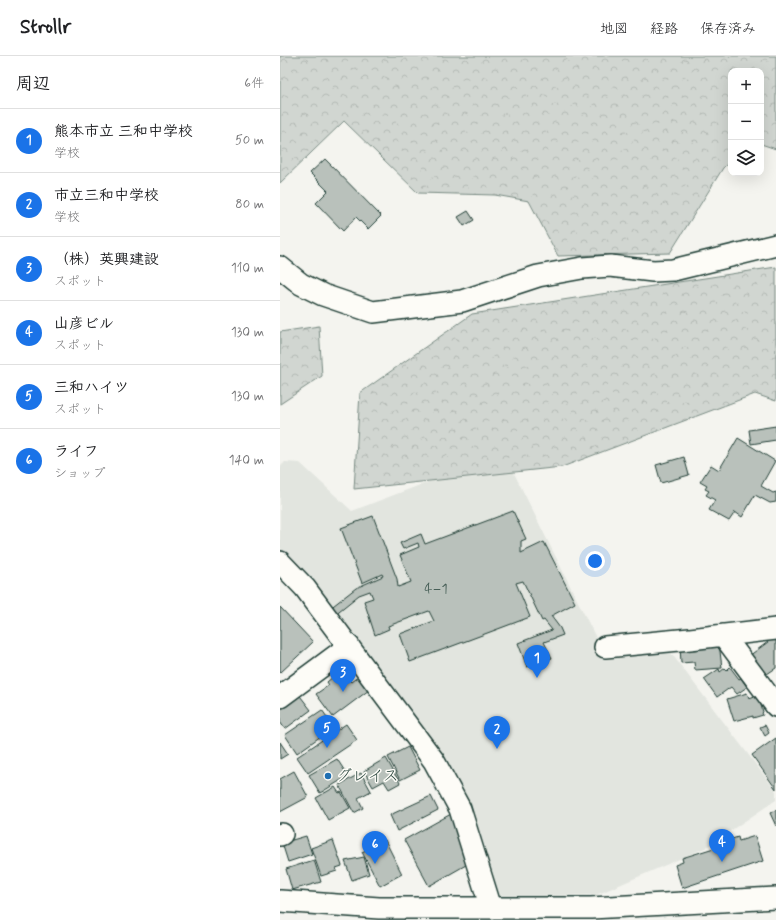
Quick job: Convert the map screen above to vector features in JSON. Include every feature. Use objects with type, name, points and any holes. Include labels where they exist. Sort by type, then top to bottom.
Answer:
[{"type":"street","points":[[280,267],[301,284],[323,295],[373,312],[462,301],[538,276],[582,268],[610,266],[653,270],[674,270],[776,245]]},
{"type":"street","points":[[280,562],[305,588],[434,761],[460,809],[491,908]]},
{"type":"street","points":[[605,647],[776,629]]},
{"type":"street","points":[[723,635],[776,706]]},
{"type":"street","points":[[280,697],[349,646]]},
{"type":"street","points":[[280,901],[379,908],[592,908],[776,898]]},
{"type":"shaded area","points":[[504,453],[604,654],[668,649],[776,791],[776,800],[705,848],[596,895],[501,897],[453,788],[404,702],[337,620],[305,576],[280,548],[280,467],[285,462],[300,463],[352,511]]},
{"type":"green space","points":[[280,56],[776,56],[776,149],[764,145],[764,68],[728,68],[728,163],[723,168],[670,253],[558,256],[529,201],[495,195],[418,193],[344,121],[280,183]]},
{"type":"green space","points":[[776,267],[776,401],[755,394],[562,467],[354,489],[360,393],[472,314]]},
{"type":"green space","points":[[319,326],[322,376],[280,404],[280,332]]},
{"type":"building","points":[[325,159],[381,216],[368,229],[356,217],[343,231],[316,203],[328,191],[310,173]]},
{"type":"building","points":[[468,211],[474,220],[464,226],[458,217]]},
{"type":"building","points":[[776,426],[776,440],[751,444],[749,430]]},
{"type":"building","points":[[738,438],[775,461],[761,486],[773,493],[776,492],[776,502],[770,503],[755,495],[742,517],[735,512],[729,521],[709,510],[715,500],[706,495],[709,491],[705,489],[707,486],[700,482],[711,465],[719,470]]},
{"type":"building","points":[[684,457],[689,475],[661,483],[656,465]]},
{"type":"building","points":[[513,511],[526,539],[521,541],[521,553],[544,542],[575,603],[551,616],[560,628],[563,635],[544,642],[552,658],[527,667],[518,643],[552,630],[544,620],[542,621],[523,581],[516,583],[530,617],[410,662],[400,634],[434,621],[429,611],[388,626],[389,629],[375,635],[364,601],[373,598],[370,591],[359,595],[334,615],[329,609],[356,588],[383,576],[382,574],[362,583],[341,528],[373,516],[397,579],[398,587],[411,582],[400,555],[419,547],[418,543],[403,549],[400,543],[421,534],[425,544]]},
{"type":"building","points":[[280,607],[313,642],[280,673]]},
{"type":"building","points":[[776,636],[776,668],[764,676],[749,656]]},
{"type":"building","points":[[719,643],[722,668],[695,670],[694,662],[681,663],[680,647]]},
{"type":"building","points":[[730,667],[739,679],[741,678],[747,687],[737,694],[731,687],[717,697],[704,679],[719,669],[720,672],[725,668],[727,670]]},
{"type":"building","points":[[341,670],[351,682],[359,676],[369,690],[333,717],[316,694],[329,685],[327,682]]},
{"type":"building","points":[[297,692],[311,710],[285,729],[280,722],[280,704]]},
{"type":"building","points":[[747,693],[749,698],[758,695],[763,715],[734,721],[727,699]]},
{"type":"building","points":[[322,710],[334,727],[297,753],[285,735]]},
{"type":"building","points":[[346,724],[357,740],[308,773],[297,757]]},
{"type":"building","points":[[765,725],[769,733],[765,736],[760,727]]},
{"type":"building","points":[[776,738],[776,789],[752,755]]},
{"type":"building","points":[[280,742],[288,754],[280,759]]},
{"type":"building","points":[[408,747],[420,770],[400,780],[388,757]]},
{"type":"building","points":[[386,758],[400,783],[389,789],[384,781],[373,787],[364,771]]},
{"type":"building","name":"グレイス","points":[[337,759],[348,776],[320,793],[309,775]]},
{"type":"building","points":[[294,771],[308,797],[280,812],[280,779]]},
{"type":"building","points":[[361,773],[371,791],[358,798],[363,808],[354,813],[339,785]]},
{"type":"building","points":[[335,787],[339,793],[341,792],[350,808],[328,820],[316,798]]},
{"type":"building","points":[[431,796],[438,810],[397,831],[390,815]]},
{"type":"building","points":[[776,810],[776,826],[770,813]]},
{"type":"building","points":[[451,814],[473,861],[429,886],[404,840]]},
{"type":"building","points":[[306,836],[312,854],[288,862],[282,843]]},
{"type":"building","points":[[755,836],[763,861],[682,888],[675,865],[683,862],[682,858],[717,847],[717,844],[738,837],[739,841]]},
{"type":"building","points":[[333,840],[342,866],[336,868],[337,871],[321,876],[311,848]]},
{"type":"building","points":[[385,840],[402,874],[380,886],[362,852]]},
{"type":"building","points":[[364,857],[369,874],[352,880],[345,861]]},
{"type":"building","points":[[314,860],[321,882],[292,890],[286,869]]},
{"type":"place","name":"熊本市立 三和中学校","points":[[537,678]]},
{"type":"place","name":"（株）英興建設","points":[[343,692]]},
{"type":"place","name":"三和ハイツ","points":[[327,748]]},
{"type":"place","name":"市立三和中学校","points":[[497,749]]},
{"type":"place","name":"グレイス","points":[[328,776]]},
{"type":"place","name":"山彦ビル","points":[[722,862]]},
{"type":"place","name":"ライフ","points":[[375,864]]}]
